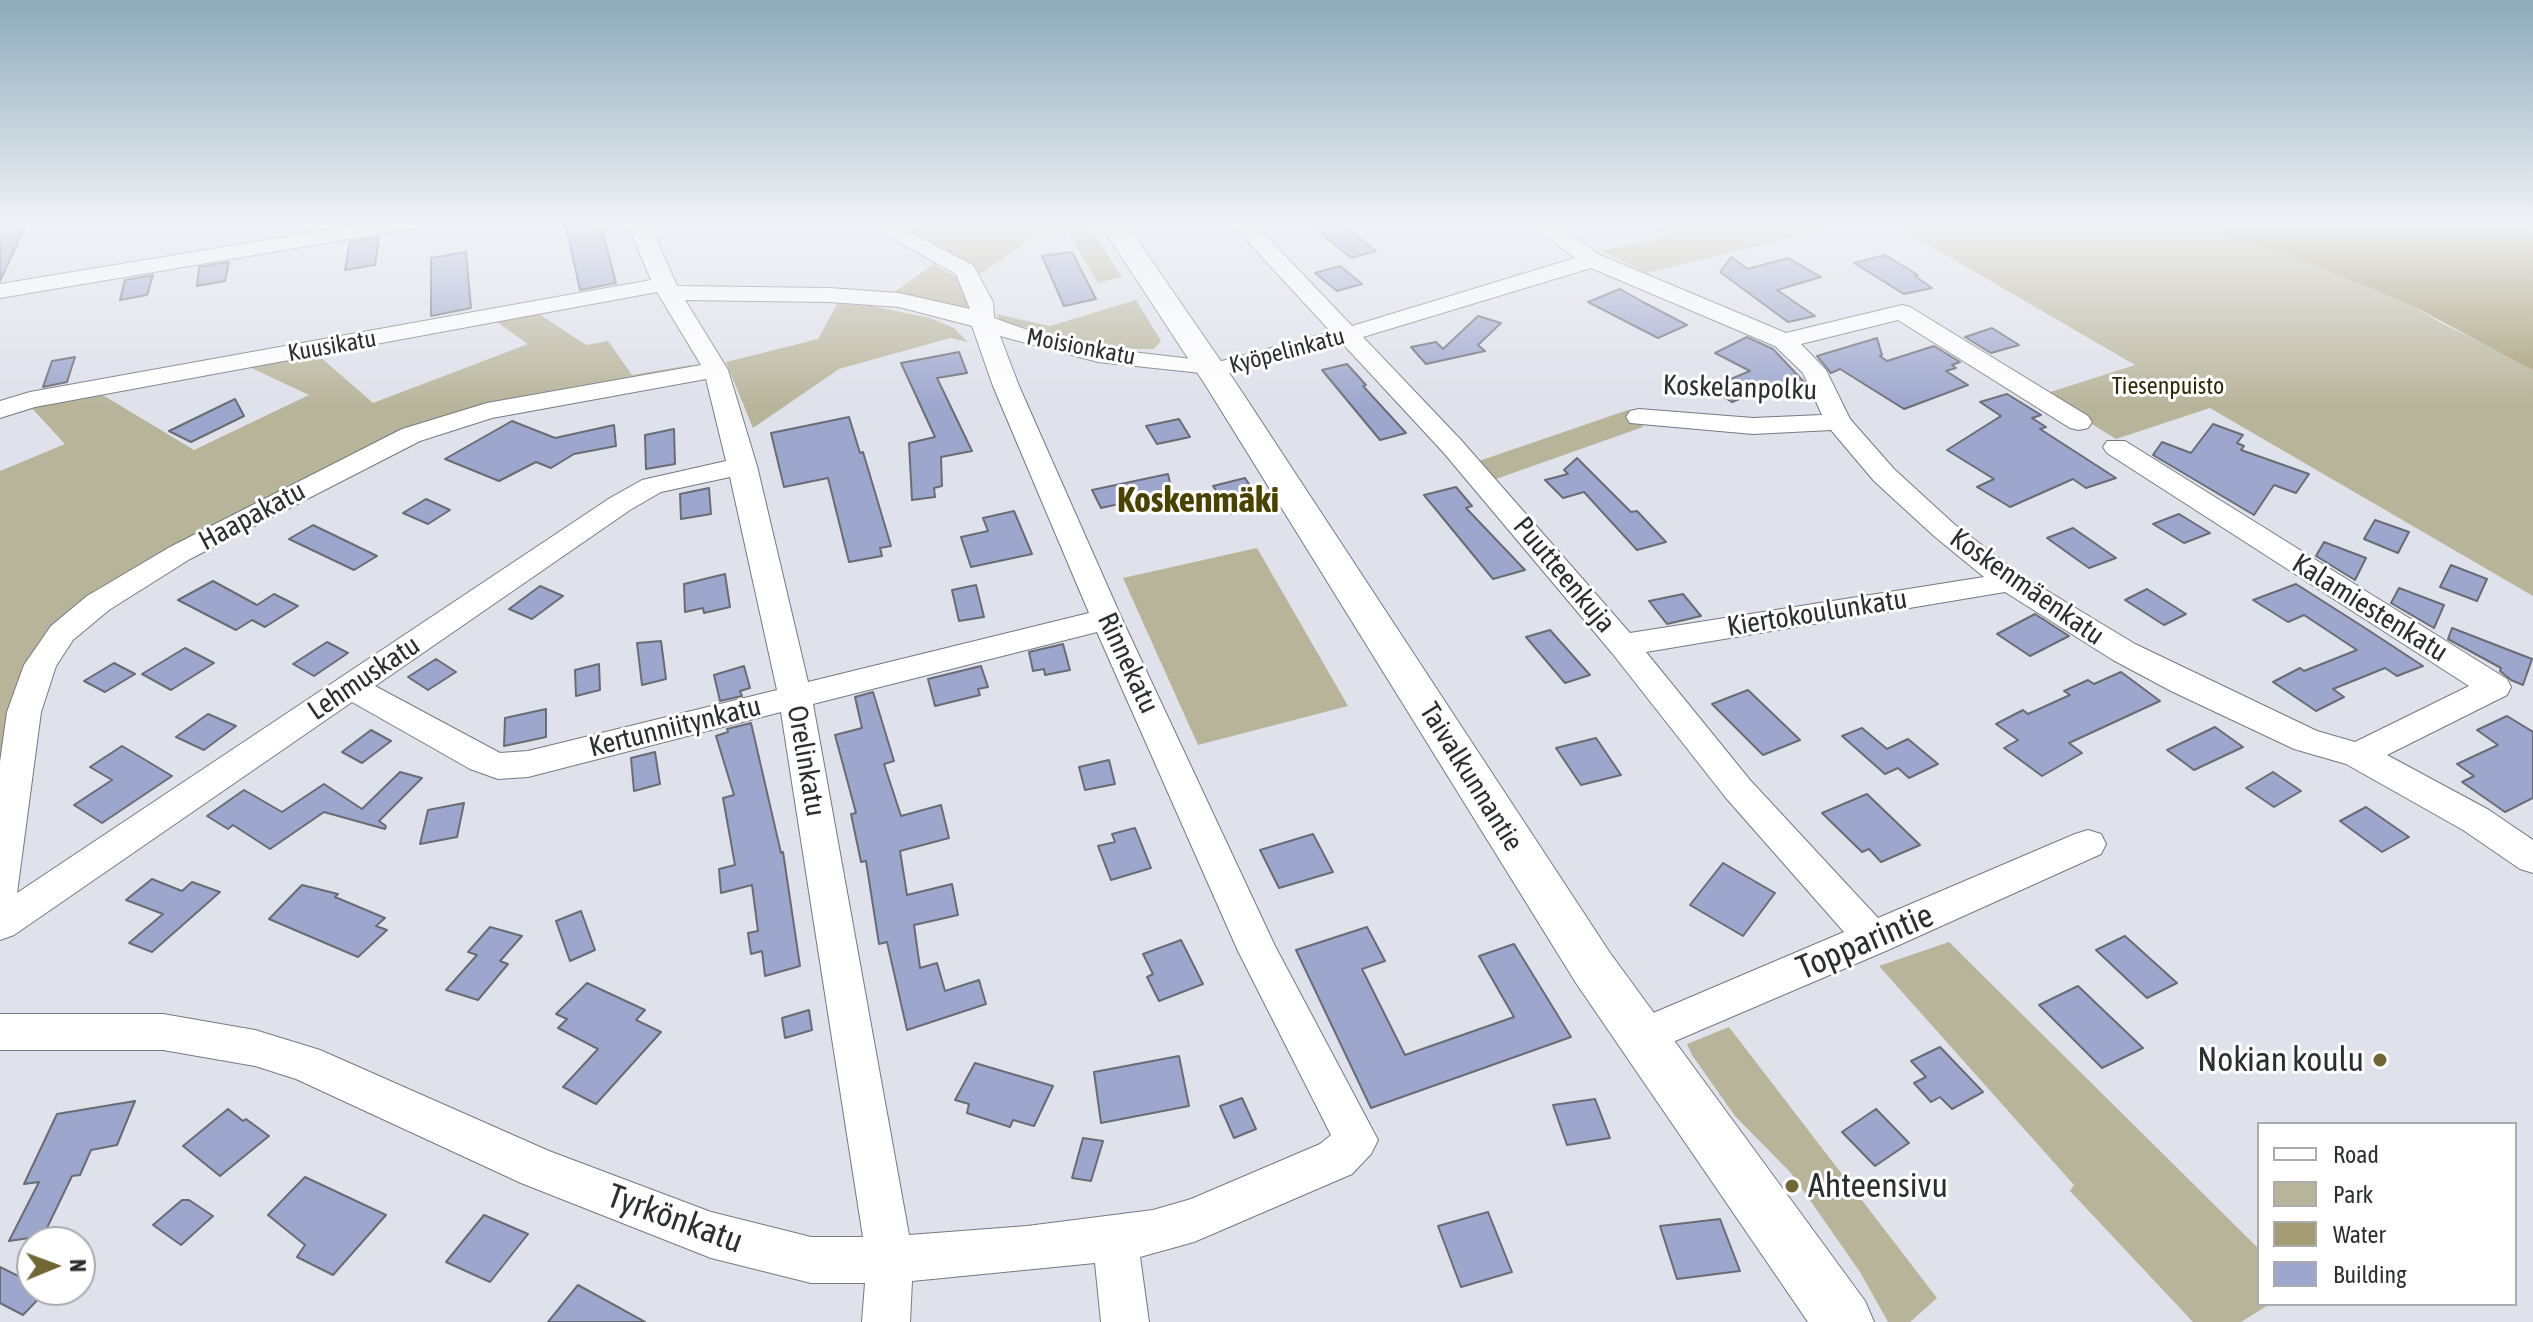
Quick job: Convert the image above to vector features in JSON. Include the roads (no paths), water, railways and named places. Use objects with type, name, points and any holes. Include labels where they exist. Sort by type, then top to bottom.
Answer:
[{"type":"main road","name":"Taivalkunnantie","points":[[1153,284],[1593,968],[1844,1322]]},
{"type":"street","points":[[0,291],[44,284]]},
{"type":"street","name":"Orelinkatu","points":[[666,284],[716,370],[743,466],[795,697],[890,1260],[886,1322]]},
{"type":"street","name":"Rinnekatu","points":[[972,284],[981,302],[983,323],[1006,386],[1107,619],[1258,951],[1356,1140]]},
{"type":"street","name":"Puutteenkuja","points":[[1298,284],[1452,446],[1623,645],[1738,789],[1874,939]]},
{"type":"street","name":"Kyöpelinkatu","points":[[1210,368],[1346,335],[1514,284]]},
{"type":"street","name":"Koskenmäenkatu","points":[[1648,284],[1784,341],[1814,370],[1838,422],[1884,475],[1944,530],[2010,582],[2124,652],[2183,683],[2306,740],[2358,755],[2476,820],[2533,859]]},
{"type":"street","name":"Moisionkatu","points":[[668,288],[899,300],[961,314],[1032,340],[1098,355],[1210,368]]},
{"type":"street","name":"Kuusikatu","points":[[0,410],[30,400],[78,391],[668,288]]},
{"type":"street","points":[[1784,341],[1902,312],[2079,422]]},
{"type":"street","name":"Haapakatu","points":[[0,889],[28,700],[40,665],[62,633],[98,603],[180,553],[411,435],[487,411],[716,370]]},
{"type":"street","name":"Koskelanpolku","points":[[1639,417],[1753,426],[1838,422]]},
{"type":"street","name":"Kalamiestenkatu","points":[[2116,447],[2495,687],[2358,755]]},
{"type":"street","name":"Lehmuskatu","points":[[0,924],[620,504],[652,486],[743,466]]},
{"type":"street","name":"Kiertokoulunkatu","points":[[1623,645],[2010,582]]},
{"type":"street","name":"Kertunniitynkatu","points":[[351,687],[498,766],[528,764],[1107,619]]},
{"type":"street","name":"Topparintie","points":[[1640,1038],[2088,844]]},
{"type":"street","name":"Tyrkönkatu","points":[[0,1032],[163,1032],[218,1039],[255,1048],[305,1063],[537,1168],[711,1235],[811,1260],[890,1260],[1153,1233],[1194,1220],[1336,1159],[1356,1140]]},
{"type":"street","points":[[1115,1239],[1125,1322]]},
{"type":"water","points":[[2359,284],[2533,284],[2533,370],[2411,305]]},
{"type":"place","name":"Nokian koulu","points":[[2380,1060]]},
{"type":"place","name":"Ahteensivu","points":[[1792,1186]]},
{"type":"district","name":"Koskenmäki","points":[[1198,501]]},
{"type":"park label","name":"Tiesenpuisto","points":[[2168,386]]}]
